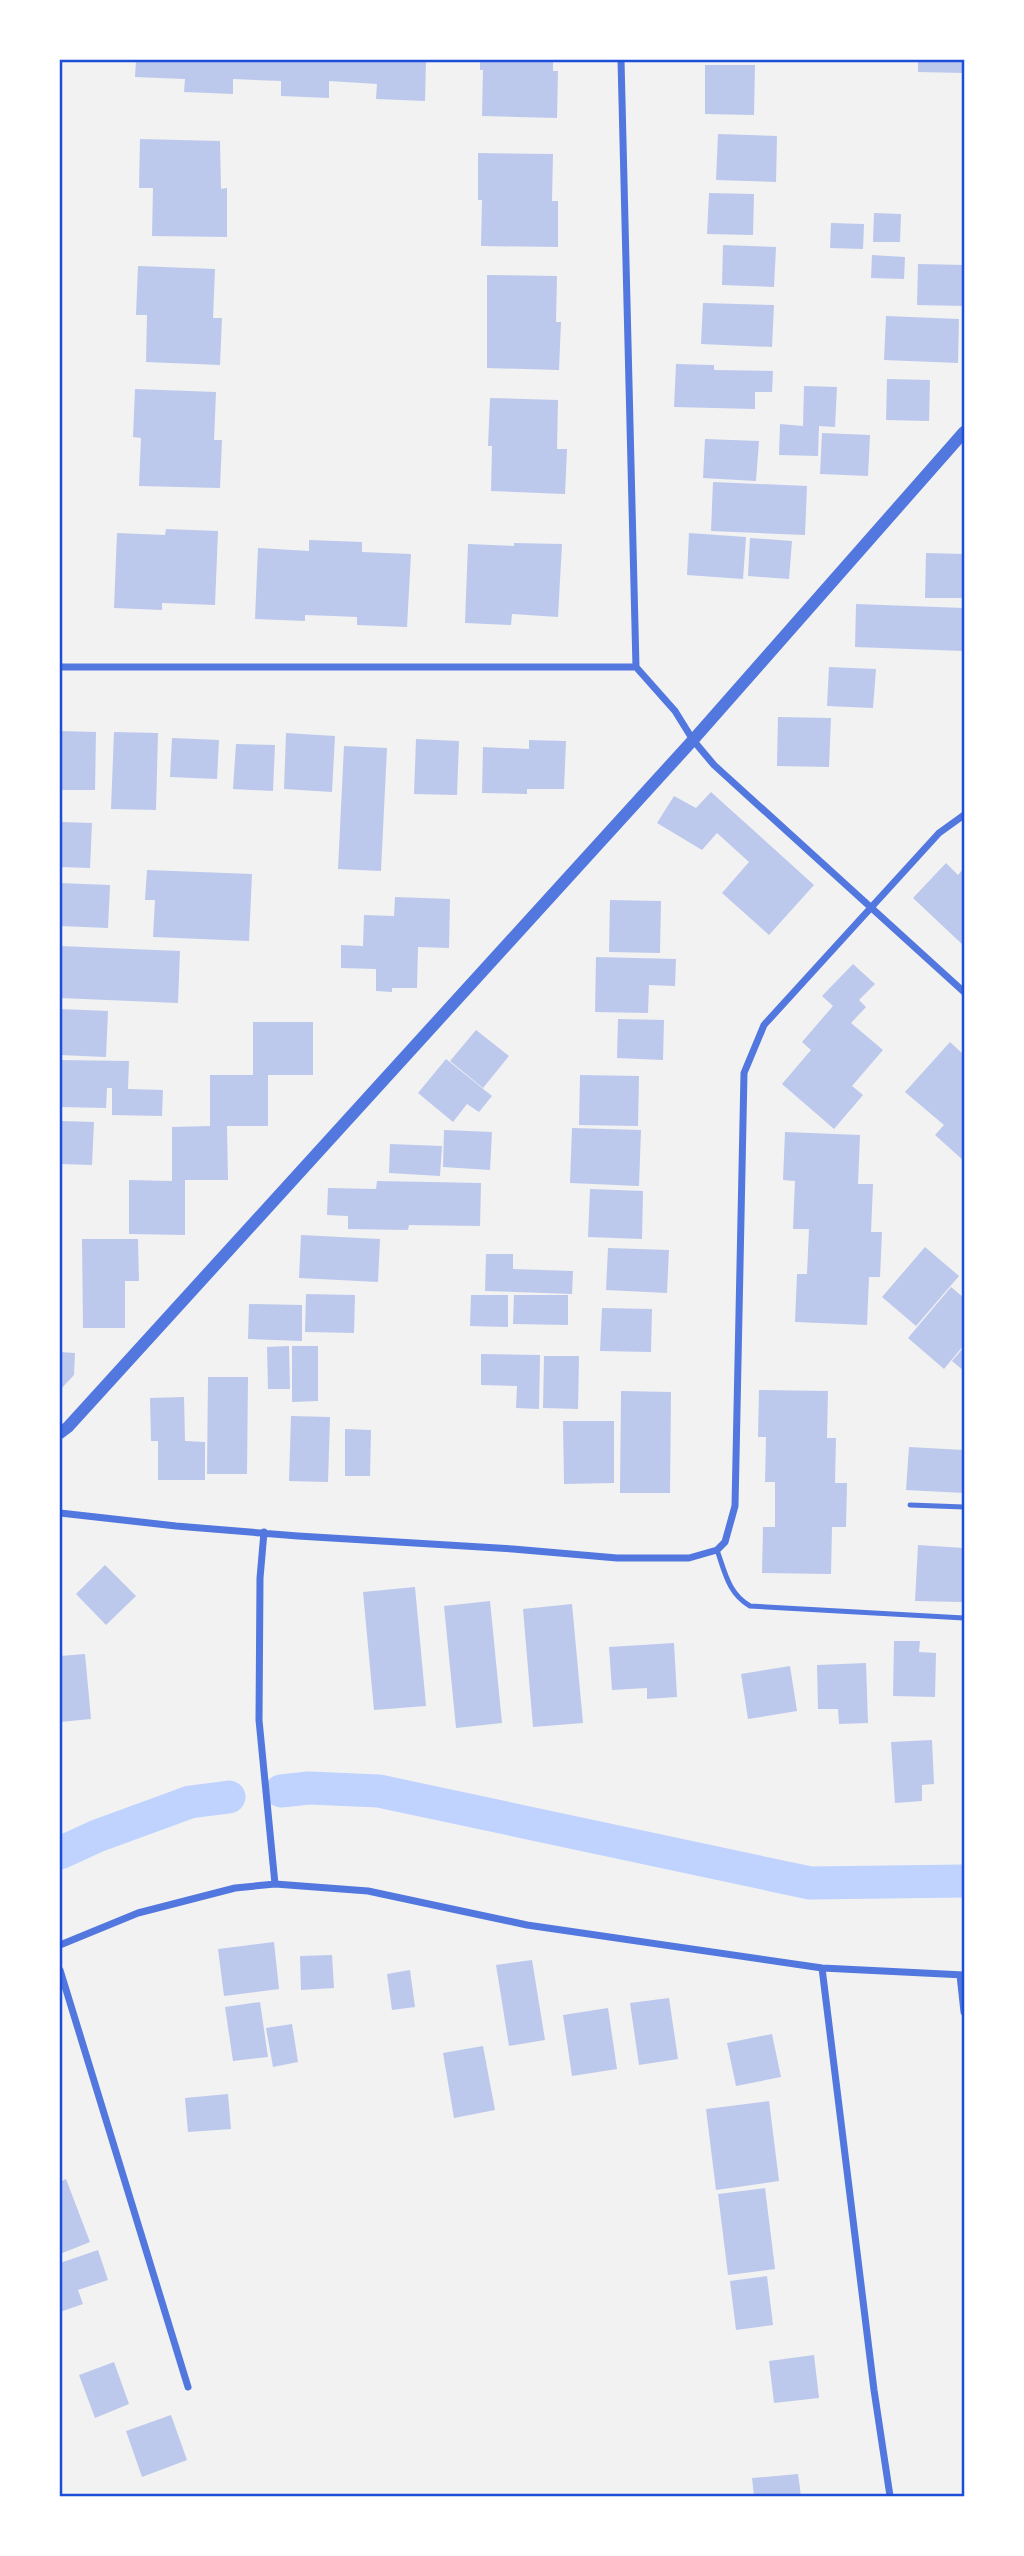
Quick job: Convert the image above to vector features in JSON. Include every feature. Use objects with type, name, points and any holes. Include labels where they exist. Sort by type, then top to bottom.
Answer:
[{"type":"street","points":[[621,60],[636,667],[675,711],[693,740],[714,765],[964,992]]},
{"type":"street","points":[[60,1433],[693,740],[964,432]]},
{"type":"street","points":[[60,667],[636,667]]},
{"type":"street","points":[[60,1513],[176,1526],[617,1558],[689,1558],[718,1550],[729,1531],[735,1506],[744,1073],[764,1025],[939,833],[964,815]]},
{"type":"street","points":[[264,1532],[260,1578],[259,1720],[275,1884]]},
{"type":"street","points":[[60,1945],[138,1913],[235,1888],[275,1884],[368,1891],[527,1925],[822,1968],[962,1975],[964,2012]]},
{"type":"street","points":[[822,1968],[874,2390],[890,2497]]},
{"type":"street","points":[[60,1970],[188,2387]]},
{"type":"lane","points":[[910,1505],[964,1507]]},
{"type":"lane","points":[[718,1550],[732,1591],[739,1600],[750,1606],[964,1619]]},
{"type":"building","points":[[136,60],[426,60],[425,101],[376,99],[377,84],[329,81],[329,98],[281,96],[281,81],[233,79],[233,94],[184,92],[185,79],[135,77]]},
{"type":"building","points":[[480,60],[553,60],[553,71],[558,71],[557,118],[482,116],[483,70],[480,70]]},
{"type":"building","points":[[918,60],[964,60],[964,73],[918,72]]},
{"type":"building","points":[[705,65],[755,65],[754,115],[705,114]]},
{"type":"building","points":[[718,134],[777,136],[776,182],[716,180]]},
{"type":"building","points":[[140,139],[220,141],[221,189],[227,188],[227,237],[152,236],[153,188],[139,188]]},
{"type":"building","points":[[478,153],[553,154],[552,201],[558,201],[558,247],[481,246],[482,200],[478,200]]},
{"type":"building","points":[[709,193],[754,194],[753,235],[707,234]]},
{"type":"building","points":[[874,213],[901,214],[900,242],[873,242]]},
{"type":"building","points":[[831,223],[864,224],[863,249],[830,248]]},
{"type":"building","points":[[723,245],[776,247],[774,287],[722,285]]},
{"type":"building","points":[[872,255],[905,257],[904,279],[871,278]]},
{"type":"building","points":[[918,264],[964,265],[964,306],[917,305]]},
{"type":"building","points":[[138,266],[215,269],[213,318],[222,318],[220,365],[146,362],[147,315],[136,315]]},
{"type":"building","points":[[487,275],[557,276],[556,322],[561,322],[559,370],[487,368]]},
{"type":"building","points":[[703,303],[774,305],[772,347],[701,344]]},
{"type":"building","points":[[886,316],[959,319],[958,363],[884,360]]},
{"type":"building","points":[[676,364],[714,365],[714,370],[773,371],[772,392],[755,392],[755,409],[674,407]]},
{"type":"building","points":[[887,379],[930,380],[929,421],[886,420]]},
{"type":"building","points":[[804,386],[837,387],[835,427],[819,426],[818,456],[779,455],[780,424],[803,426]]},
{"type":"building","points":[[135,389],[216,392],[214,440],[222,440],[220,488],[139,486],[141,438],[133,437]]},
{"type":"building","points":[[490,398],[558,400],[557,449],[567,449],[565,494],[491,491],[492,446],[488,446]]},
{"type":"building","points":[[822,433],[870,435],[868,476],[820,474]]},
{"type":"building","points":[[705,439],[759,441],[756,481],[703,478]]},
{"type":"building","points":[[713,482],[807,486],[805,535],[711,531]]},
{"type":"building","points":[[166,529],[218,531],[215,605],[162,603],[162,610],[114,608],[117,533],[165,535]]},
{"type":"building","points":[[689,533],[746,537],[743,579],[687,575]]},
{"type":"building","points":[[750,538],[792,541],[789,579],[748,576]]},
{"type":"building","points":[[309,540],[362,542],[362,552],[411,554],[407,627],[357,625],[357,617],[305,615],[305,621],[255,619],[258,548],[309,551]]},
{"type":"building","points":[[514,543],[562,544],[558,617],[512,614],[511,625],[465,623],[468,544],[514,546]]},
{"type":"building","points":[[926,553],[964,554],[964,598],[925,598]]},
{"type":"building","points":[[856,604],[964,608],[964,651],[855,647]]},
{"type":"building","points":[[829,667],[876,669],[873,708],[827,706]]},
{"type":"building","points":[[778,717],[831,718],[829,767],[777,766]]},
{"type":"building","points":[[60,731],[96,732],[95,790],[60,790]]},
{"type":"building","points":[[114,732],[158,733],[156,810],[111,809]]},
{"type":"building","points":[[286,733],[335,736],[332,792],[284,789]]},
{"type":"building","points":[[172,738],[219,740],[217,779],[170,777]]},
{"type":"building","points":[[416,739],[459,741],[457,795],[414,794]]},
{"type":"building","points":[[529,740],[566,741],[564,789],[527,789],[527,794],[482,793],[483,747],[529,749]]},
{"type":"building","points":[[236,744],[275,745],[273,791],[233,789]]},
{"type":"building","points":[[344,746],[387,748],[381,871],[338,869]]},
{"type":"building","points":[[711,792],[814,885],[769,935],[722,893],[749,862],[717,833],[702,850],[657,823],[674,796],[696,808]]},
{"type":"building","points":[[60,822],[92,823],[90,868],[60,867]]},
{"type":"building","points":[[946,863],[958,875],[964,868],[964,946],[913,898]]},
{"type":"building","points":[[147,870],[252,874],[249,941],[153,937],[155,900],[145,900]]},
{"type":"building","points":[[60,883],[110,885],[108,928],[60,926]]},
{"type":"building","points":[[395,897],[450,899],[449,948],[418,947],[417,988],[392,988],[392,992],[376,991],[376,969],[341,968],[341,945],[363,946],[364,915],[394,916]]},
{"type":"building","points":[[610,900],[661,901],[660,953],[609,952]]},
{"type":"building","points":[[60,946],[180,951],[178,1003],[60,998]]},
{"type":"building","points":[[596,957],[676,959],[675,986],[649,985],[648,1013],[595,1012]]},
{"type":"building","points":[[853,964],[875,984],[859,1000],[866,1007],[851,1023],[883,1050],[852,1086],[863,1095],[834,1129],[782,1084],[811,1050],[802,1042],[833,1006],[822,996]]},
{"type":"building","points":[[60,1009],[108,1011],[106,1057],[60,1055]]},
{"type":"building","points":[[618,1019],[664,1020],[663,1060],[617,1058]]},
{"type":"building","points":[[253,1022],[313,1022],[313,1075],[268,1075],[268,1126],[227,1126],[228,1180],[185,1180],[185,1235],[129,1234],[129,1180],[172,1181],[172,1127],[210,1126],[210,1075],[253,1075]]},
{"type":"building","points":[[476,1030],[509,1056],[483,1088],[450,1061]]},
{"type":"building","points":[[950,1042],[964,1055],[964,1161],[935,1135],[944,1125],[905,1092]]},
{"type":"building","points":[[446,1059],[492,1096],[479,1112],[467,1104],[453,1122],[418,1093]]},
{"type":"building","points":[[60,1060],[129,1061],[128,1089],[163,1090],[162,1116],[112,1115],[112,1088],[107,1088],[106,1108],[60,1107]]},
{"type":"building","points":[[580,1075],[639,1076],[638,1126],[579,1125]]},
{"type":"building","points":[[60,1121],[94,1122],[92,1165],[60,1164]]},
{"type":"building","points":[[572,1128],[641,1130],[639,1186],[570,1183]]},
{"type":"building","points":[[444,1130],[492,1132],[490,1170],[443,1167]]},
{"type":"building","points":[[785,1132],[860,1135],[858,1184],[873,1184],[871,1232],[882,1232],[880,1277],[869,1277],[867,1325],[795,1322],[797,1274],[807,1274],[809,1229],[793,1229],[795,1181],[783,1180]]},
{"type":"building","points":[[390,1144],[442,1146],[440,1176],[389,1173]]},
{"type":"building","points":[[377,1181],[481,1183],[480,1226],[409,1225],[408,1230],[348,1229],[348,1216],[327,1215],[328,1188],[376,1189]]},
{"type":"building","points":[[590,1189],[643,1191],[642,1239],[588,1237]]},
{"type":"building","points":[[301,1235],[380,1239],[378,1282],[299,1278]]},
{"type":"building","points":[[82,1239],[138,1239],[139,1281],[125,1281],[125,1328],[83,1328]]},
{"type":"building","points":[[925,1247],[959,1276],[916,1326],[882,1297]]},
{"type":"building","points":[[608,1248],[669,1250],[667,1293],[606,1290]]},
{"type":"building","points":[[486,1254],[513,1254],[513,1269],[573,1271],[572,1294],[485,1291]]},
{"type":"building","points":[[951,1287],[964,1298],[964,1345],[944,1369],[908,1338]]},
{"type":"building","points":[[306,1294],[355,1295],[354,1333],[305,1332]]},
{"type":"building","points":[[471,1295],[508,1295],[508,1327],[470,1326]]},
{"type":"building","points":[[514,1295],[568,1295],[568,1325],[513,1324]]},
{"type":"building","points":[[249,1304],[302,1305],[302,1341],[248,1339]]},
{"type":"building","points":[[602,1308],[652,1309],[651,1352],[600,1351]]},
{"type":"building","points":[[289,1346],[290,1389],[268,1389],[267,1347]]},
{"type":"building","points":[[292,1346],[318,1346],[318,1401],[292,1402]]},
{"type":"building","points":[[964,1347],[964,1371],[952,1361]]},
{"type":"building","points":[[60,1352],[75,1353],[74,1375],[60,1390]]},
{"type":"building","points":[[481,1354],[540,1355],[539,1409],[516,1408],[517,1386],[481,1385]]},
{"type":"building","points":[[544,1356],[579,1356],[578,1409],[543,1408]]},
{"type":"building","points":[[208,1377],[248,1377],[247,1474],[207,1474]]},
{"type":"building","points":[[759,1390],[828,1391],[827,1438],[836,1438],[835,1483],[847,1483],[846,1527],[832,1527],[831,1574],[762,1573],[763,1527],[775,1527],[775,1482],[765,1482],[766,1437],[758,1437]]},
{"type":"building","points":[[621,1391],[671,1392],[670,1493],[620,1493]]},
{"type":"building","points":[[184,1397],[185,1441],[205,1442],[205,1480],[158,1480],[158,1441],[151,1441],[150,1398]]},
{"type":"building","points":[[291,1416],[330,1417],[328,1482],[289,1481]]},
{"type":"building","points":[[563,1421],[614,1421],[614,1483],[564,1484]]},
{"type":"building","points":[[345,1429],[371,1430],[370,1476],[345,1476]]},
{"type":"building","points":[[909,1447],[964,1450],[964,1493],[906,1490]]},
{"type":"building","points":[[918,1545],[964,1548],[962,1602],[915,1601]]},
{"type":"building","points":[[105,1565],[136,1596],[106,1625],[76,1594]]},
{"type":"building","points":[[415,1587],[426,1706],[374,1710],[363,1592]]},
{"type":"building","points":[[490,1601],[502,1723],[456,1728],[444,1606]]},
{"type":"building","points":[[572,1604],[583,1723],[533,1727],[523,1609]]},
{"type":"building","points":[[894,1641],[920,1641],[919,1652],[936,1653],[935,1697],[893,1696]]},
{"type":"building","points":[[674,1643],[677,1697],[647,1699],[647,1688],[612,1690],[609,1647]]},
{"type":"building","points":[[85,1654],[91,1719],[60,1722],[60,1656]]},
{"type":"building","points":[[866,1663],[868,1723],[839,1724],[838,1709],[818,1709],[817,1665]]},
{"type":"building","points":[[790,1666],[797,1711],[748,1719],[741,1674]]},
{"type":"building","points":[[932,1740],[934,1784],[922,1785],[922,1801],[895,1803],[891,1742]]},
{"type":"building","points":[[274,1942],[279,1989],[224,1996],[218,1949]]},
{"type":"building","points":[[332,1955],[334,1988],[301,1990],[300,1956]]},
{"type":"building","points":[[532,1960],[545,2040],[509,2046],[496,1965]]},
{"type":"building","points":[[410,1970],[415,2007],[392,2010],[387,1974]]},
{"type":"building","points":[[669,1998],[678,2059],[639,2065],[630,2003]]},
{"type":"building","points":[[260,2002],[268,2057],[233,2061],[225,2007]]},
{"type":"building","points":[[608,2008],[617,2069],[572,2076],[563,2015]]},
{"type":"building","points":[[292,2024],[298,2062],[273,2067],[266,2028]]},
{"type":"building","points":[[772,2034],[781,2077],[736,2086],[727,2043]]},
{"type":"building","points":[[483,2046],[495,2110],[454,2118],[443,2053]]},
{"type":"building","points":[[228,2094],[231,2129],[188,2132],[185,2098]]},
{"type":"building","points":[[769,2101],[779,2181],[716,2190],[706,2109]]},
{"type":"building","points":[[66,2179],[90,2242],[60,2254],[60,2182]]},
{"type":"building","points":[[765,2188],[775,2269],[728,2275],[718,2194]]},
{"type":"building","points":[[98,2250],[108,2280],[78,2290],[83,2304],[60,2312],[60,2263]]},
{"type":"building","points":[[767,2276],[773,2325],[736,2330],[730,2281]]},
{"type":"building","points":[[814,2355],[819,2398],[774,2403],[769,2361]]},
{"type":"building","points":[[114,2362],[129,2404],[95,2418],[79,2375]]},
{"type":"building","points":[[171,2415],[187,2460],[142,2477],[126,2431]]},
{"type":"building","points":[[798,2474],[801,2496],[754,2496],[752,2478]]},
{"type":"waterway","points":[[281,1791],[309,1788],[379,1791],[810,1883],[964,1881]]},
{"type":"waterway","points":[[60,1853],[97,1836],[190,1802],[229,1797]]}]
